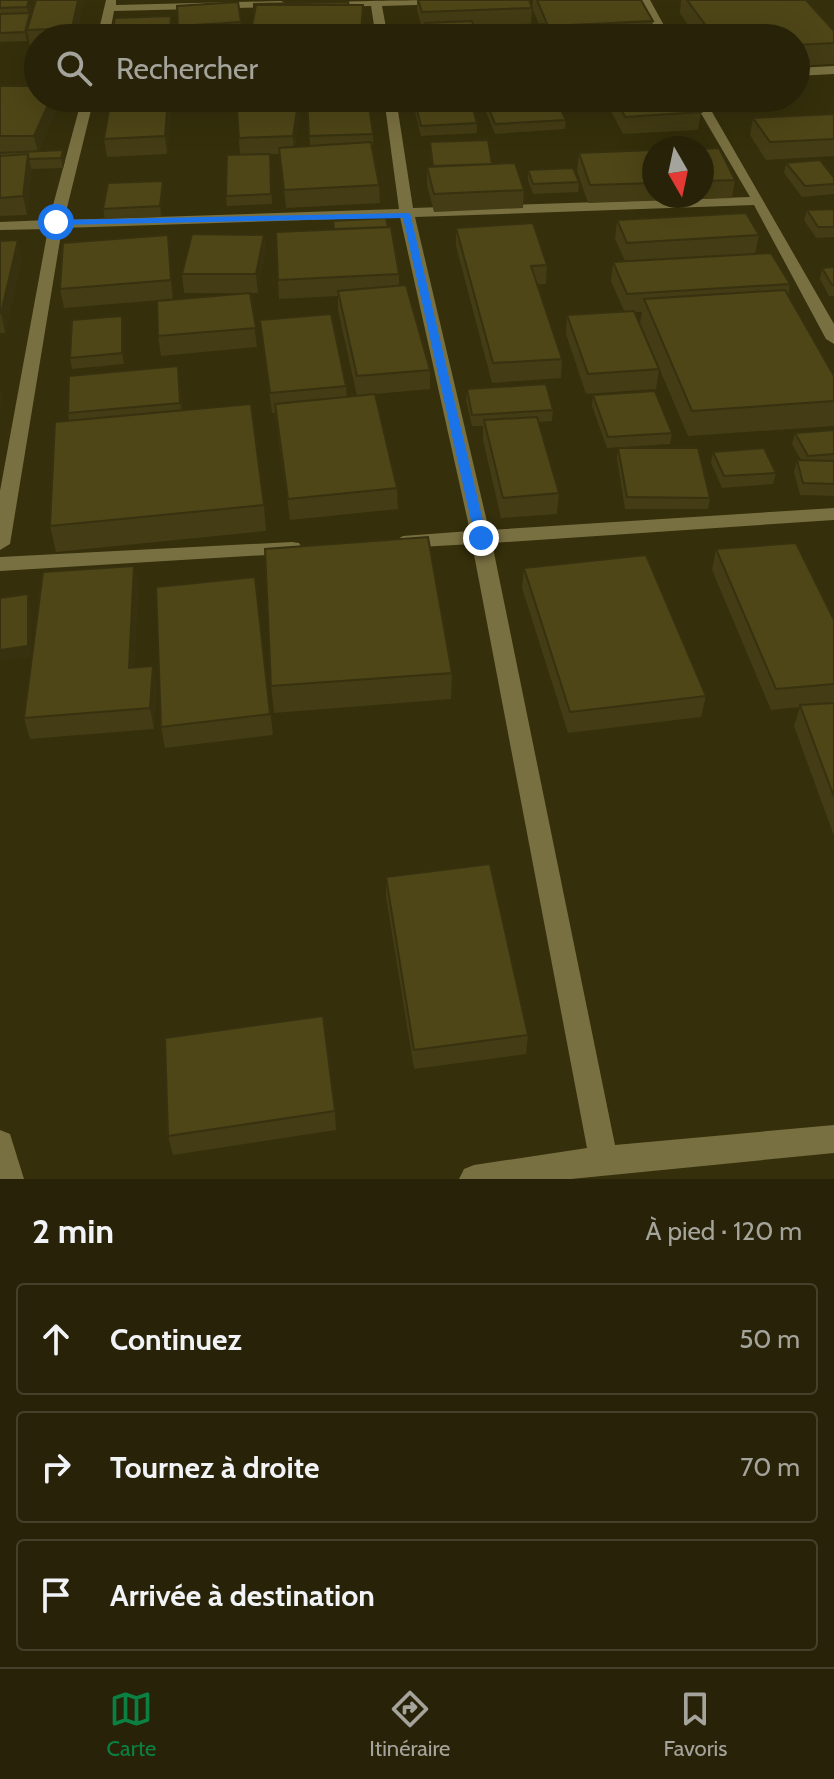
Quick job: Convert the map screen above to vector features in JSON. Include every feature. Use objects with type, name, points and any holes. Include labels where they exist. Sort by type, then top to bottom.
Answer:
[{"type":"street","points":[[314,4],[485,0]]},
{"type":"street","points":[[645,0],[658,24]]},
{"type":"street","points":[[376,1],[380,24]]},
{"type":"street","points":[[106,24],[111,4],[298,4]]},
{"type":"street","points":[[810,71],[834,70]]},
{"type":"street","points":[[0,544],[56,222],[84,112]]},
{"type":"street","points":[[392,112],[407,215],[481,538],[604,1160]]},
{"type":"street","points":[[706,112],[834,339]]},
{"type":"street","points":[[0,226],[56,222],[407,215],[759,201]]},
{"type":"street","points":[[388,543],[834,514]]},
{"type":"street","points":[[0,564],[310,547]]},
{"type":"street","points":[[474,1179],[604,1160],[834,1139]]},
{"type":"street","points":[[0,1144],[9,1179]]},
{"type":"building","points":[[0,0],[29,0],[27,7],[0,8]]},
{"type":"building","points":[[36,0],[78,0],[73,24],[29,24]]},
{"type":"building","points":[[418,0],[529,0],[532,8],[422,12]]},
{"type":"building","points":[[537,0],[641,0],[653,21],[590,24],[547,24]]},
{"type":"building","points":[[687,0],[806,0],[834,31],[834,43],[810,44],[810,24],[705,24]]},
{"type":"building","points":[[238,2],[241,22],[178,24],[177,6]]},
{"type":"building","points":[[348,2],[349,5],[256,5],[254,11],[254,4]]},
{"type":"building","points":[[256,5],[363,5],[362,24],[252,24]]},
{"type":"building","points":[[30,13],[27,24],[24,24],[24,32],[0,33],[0,14]]},
{"type":"building","points":[[171,16],[170,24],[114,24],[115,18]]},
{"type":"building","points":[[472,21],[473,24],[425,24]]},
{"type":"building","points":[[0,86],[24,86],[24,112],[45,112],[34,136],[0,136]]},
{"type":"building","points":[[109,112],[167,112],[165,136],[104,139]]},
{"type":"building","points":[[237,112],[297,112],[293,136],[239,138]]},
{"type":"building","points":[[308,112],[370,112],[373,134],[309,136]]},
{"type":"building","points":[[418,112],[474,112],[477,123],[421,126]]},
{"type":"building","points":[[490,112],[562,112],[566,120],[495,124]]},
{"type":"building","points":[[622,112],[701,112],[625,117]]},
{"type":"building","points":[[834,114],[834,139],[770,142],[753,118]]},
{"type":"building","points":[[488,140],[492,164],[433,166],[430,142]]},
{"type":"building","points":[[371,142],[379,185],[284,190],[279,148]]},
{"type":"building","points":[[714,148],[719,148],[735,180],[714,181]]},
{"type":"building","points":[[63,150],[61,158],[29,159],[28,154],[0,156],[0,153]]},
{"type":"building","points":[[642,150],[642,183],[590,185],[579,153]]},
{"type":"building","points":[[28,154],[23,196],[0,198],[0,156]]},
{"type":"building","points":[[270,154],[271,194],[226,196],[227,155]]},
{"type":"building","points":[[820,160],[834,178],[834,184],[805,186],[786,163]]},
{"type":"building","points":[[515,163],[524,190],[434,194],[427,167]]},
{"type":"building","points":[[573,168],[579,182],[533,184],[528,170]]},
{"type":"building","points":[[163,181],[160,206],[103,209],[108,183]]},
{"type":"building","points":[[834,209],[834,227],[818,227],[807,210]]},
{"type":"building","points":[[746,213],[759,235],[627,243],[617,220]]},
{"type":"building","points":[[386,218],[388,227],[334,229],[333,221]]},
{"type":"building","points":[[533,223],[547,265],[531,266],[562,359],[493,363],[456,228]]},
{"type":"building","points":[[391,227],[399,274],[278,280],[276,232]]},
{"type":"building","points":[[192,234],[264,235],[256,274],[182,274]]},
{"type":"building","points":[[168,235],[171,280],[60,289],[63,243]]},
{"type":"building","points":[[18,240],[1,313],[0,313],[0,241]]},
{"type":"building","points":[[771,253],[790,284],[627,294],[613,262]]},
{"type":"building","points":[[834,267],[834,285],[832,285],[822,268]]},
{"type":"building","points":[[406,285],[430,370],[357,376],[338,291]]},
{"type":"building","points":[[785,290],[834,376],[834,401],[692,411],[644,299]]},
{"type":"building","points":[[250,293],[256,328],[158,336],[157,301]]},
{"type":"building","points":[[634,311],[659,369],[588,374],[567,315]]},
{"type":"building","points":[[331,314],[346,386],[270,393],[260,320]]},
{"type":"building","points":[[122,316],[122,353],[70,358],[72,320]]},
{"type":"building","points":[[178,366],[180,403],[68,413],[69,376]]},
{"type":"building","points":[[546,384],[553,410],[472,415],[467,389]]},
{"type":"building","points":[[655,391],[672,433],[608,437],[593,395]]},
{"type":"building","points":[[375,394],[397,488],[288,499],[275,404]]},
{"type":"building","points":[[251,404],[264,505],[50,526],[55,422]]},
{"type":"building","points":[[537,417],[559,493],[503,498],[484,420]]},
{"type":"building","points":[[834,430],[834,454],[808,456],[795,433]]},
{"type":"building","points":[[618,448],[698,448],[710,498],[627,497]]},
{"type":"building","points":[[764,448],[776,473],[724,476],[713,452]]},
{"type":"building","points":[[797,460],[834,461],[834,484],[803,483]]},
{"type":"building","points":[[428,537],[452,673],[271,686],[265,549]]},
{"type":"building","points":[[796,543],[834,620],[834,684],[776,689],[716,549]]},
{"type":"building","points":[[646,555],[706,696],[570,712],[524,568]]},
{"type":"building","points":[[134,566],[129,668],[153,666],[150,708],[24,718],[43,572]]},
{"type":"building","points":[[255,577],[270,714],[161,727],[156,587]]},
{"type":"building","points":[[28,594],[28,646],[0,650],[0,598]]},
{"type":"building","points":[[834,703],[834,797],[800,705]]},
{"type":"building","points":[[490,864],[528,1035],[414,1050],[386,877]]},
{"type":"building","points":[[323,1016],[335,1111],[168,1136],[165,1038]]},
{"type":"route","points":[[56,222],[407,215],[481,538]]}]
